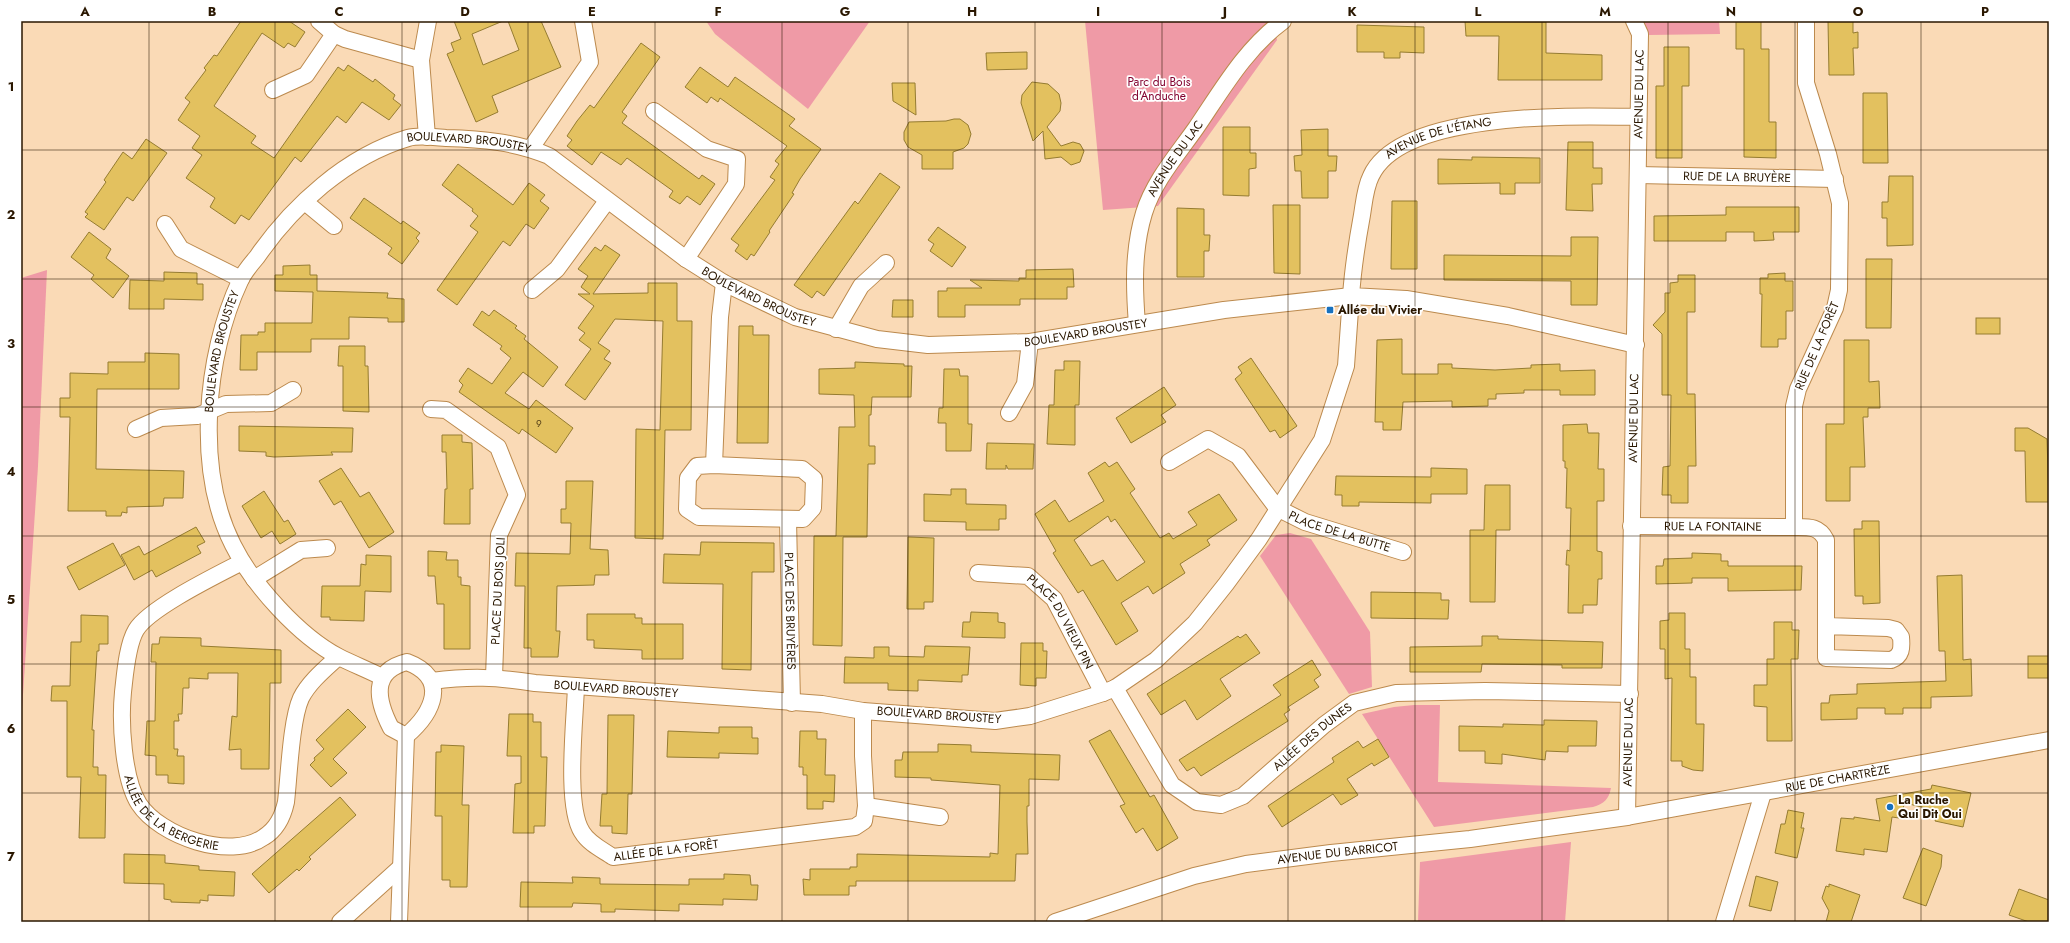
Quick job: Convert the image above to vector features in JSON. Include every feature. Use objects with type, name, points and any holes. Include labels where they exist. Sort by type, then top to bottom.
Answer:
[{"type":"street","points":[[319,21],[334,34],[346,39],[421,60]]},
{"type":"street","points":[[427,137],[421,60],[428,21]]},
{"type":"street","points":[[531,148],[590,62],[583,21]]},
{"type":"street","name":"AVENUE DU LAC","points":[[1137,324],[1135,270],[1138,236],[1150,196],[1162,174],[1240,64],[1266,35],[1283,21]]},
{"type":"street","name":"AVENUE DU LAC","points":[[1627,817],[1640,34],[1634,21]]},
{"type":"street","name":"RUE DE LA FORÊT","points":[[1794,527],[1794,406],[1798,389],[1836,308],[1839,290],[1840,203],[1835,179],[1806,83],[1806,21]]},
{"type":"street","points":[[273,90],[306,75],[334,34]]},
{"type":"street","points":[[654,111],[707,149],[738,160],[736,184],[686,259]]},
{"type":"street","name":"AVENUE DE L'ÉTANG","points":[[1351,296],[1353,266],[1365,199],[1371,176],[1386,157],[1404,145],[1436,133],[1473,124],[1518,117],[1638,117]]},
{"type":"street","name":"BOULEVARD BROUSTEY","points":[[382,676],[338,656],[316,641],[280,610],[254,579],[242,562],[232,543],[219,511],[211,482],[208,447],[210,409],[218,352],[228,314],[241,279],[269,239],[290,214],[328,180],[388,145],[410,138],[427,137],[504,142],[531,148],[549,156],[686,259],[724,283],[795,317],[877,339],[928,345],[1030,342],[1224,310],[1351,296],[1346,366],[1322,440],[1277,508],[1259,539],[1195,623],[1156,660],[1109,690],[1030,716],[995,721],[862,711],[822,704],[576,686],[494,677],[463,677],[432,681]]},
{"type":"street","name":"RUE DE LA BRUYÈRE","points":[[1638,175],[1835,179]]},
{"type":"street","points":[[532,290],[558,269],[607,201]]},
{"type":"street","points":[[305,202],[334,226]]},
{"type":"street","points":[[165,224],[181,249],[241,279]]},
{"type":"street","points":[[836,329],[861,286],[886,264]]},
{"type":"street","points":[[714,464],[720,317],[724,283]]},
{"type":"street","points":[[1351,296],[1406,299],[1492,313],[1636,345]]},
{"type":"street","points":[[1009,413],[1025,384],[1030,342]]},
{"type":"street","points":[[136,429],[161,418],[197,416],[210,409],[226,404],[271,404],[293,390]]},
{"type":"street","name":"PLACE DU BOIS JOLI","points":[[431,409],[446,410],[498,447],[517,495],[499,535],[494,677]]},
{"type":"street","points":[[1169,462],[1208,439],[1238,456],[1277,508]]},
{"type":"street","points":[[714,464],[802,469],[814,478],[813,508],[803,519],[788,520],[699,517],[687,509],[688,478],[697,466],[714,464]]},
{"type":"street","name":"PLACE DE LA BUTTE","points":[[1277,508],[1305,522],[1403,552]]},
{"type":"street","name":"PLACE DES BRUYÈRES","points":[[788,520],[792,702]]},
{"type":"street","name":"RUE LA FONTAINE","points":[[1631,526],[1794,527]]},
{"type":"street","points":[[1794,527],[1814,528],[1822,533],[1826,540],[1826,626],[1826,658],[1891,660],[1897,658],[1900,653],[1902,646],[1901,637],[1896,630],[1888,628],[1826,626]]},
{"type":"street","points":[[254,579],[301,550],[327,548]]},
{"type":"street","name":"ALLÉE DE LA BERGERIE","points":[[242,562],[154,611],[136,630],[126,662],[121,709],[127,773],[134,796],[150,818],[177,834],[196,841],[216,845],[241,845],[253,843],[270,832],[283,814],[286,802],[296,719],[301,699],[313,681],[338,656]]},
{"type":"street","name":"PLACE DU VIEUX PIN","points":[[978,573],[1028,576],[1054,599],[1109,690]]},
{"type":"street","points":[[399,922],[406,736],[419,725],[432,700],[432,681],[428,674],[420,667],[407,662],[394,666],[382,676],[381,702],[385,716],[391,728],[406,736]]},
{"type":"street","name":"ALLÉE DE LA FORÊT","points":[[576,686],[572,788],[576,815],[582,832],[593,844],[614,857],[855,827],[864,821],[866,806],[862,711]]},
{"type":"street","name":"ALLÉE DES DUNES","points":[[1109,690],[1172,785],[1197,802],[1221,805],[1244,796],[1324,725],[1354,703],[1396,693],[1485,691],[1630,694]]},
{"type":"street","name":"RUE DE CHARTRÈZE","points":[[1627,817],[2049,740]]},
{"type":"street","points":[[1724,922],[1763,793]]},
{"type":"street","points":[[866,806],[940,817]]},
{"type":"street","name":"AVENUE DU BARRICOT","points":[[1055,922],[1194,876],[1246,864],[1331,853],[1470,839],[1627,817]]},
{"type":"street","points":[[340,922],[401,867]]},
{"type":"green space","points":[[706,21],[870,21],[808,109],[715,34]]},
{"type":"green space","name":"Parc du Bois d'Anduche","points":[[1085,21],[1273,21],[1277,40],[1158,206],[1103,210]]},
{"type":"green space","points":[[1643,21],[1719,21],[1720,34],[1649,35]]},
{"type":"green space","points":[[47,270],[38,466],[21,725],[21,278]]},
{"type":"green space","points":[[1290,533],[1311,539],[1370,632],[1372,687],[1349,694],[1260,556],[1276,535]]},
{"type":"green space","points":[[1440,705],[1438,782],[1611,788],[1609,795],[1603,803],[1593,807],[1434,827],[1362,714],[1394,707]]},
{"type":"green space","points":[[1571,842],[1565,922],[1418,922],[1420,862]]},
{"type":"building","points":[[241,21],[289,21],[305,32],[295,47],[288,43],[284,48],[262,33],[214,106],[256,136],[251,143],[274,158],[338,67],[344,71],[348,65],[373,82],[375,79],[395,95],[393,99],[401,105],[389,120],[362,102],[346,123],[337,116],[301,162],[295,157],[249,220],[241,215],[235,224],[210,207],[215,198],[186,178],[202,155],[192,148],[200,136],[178,120],[190,102],[185,98],[206,70],[204,68],[214,55],[217,56]]},
{"type":"building","points":[[454,21],[503,21],[472,34],[483,65],[519,50],[508,21],[541,21],[561,67],[492,96],[498,112],[476,122],[447,54],[454,51],[451,43],[461,39]]},
{"type":"building","points":[[1465,21],[1546,22],[1546,53],[1602,55],[1602,80],[1498,80],[1499,36],[1466,36]]},
{"type":"building","points":[[1736,21],[1761,21],[1761,49],[1769,49],[1769,122],[1776,122],[1776,158],[1744,157],[1744,49],[1736,49]]},
{"type":"building","points":[[1828,21],[1853,21],[1853,33],[1858,32],[1858,48],[1853,48],[1854,75],[1829,75]]},
{"type":"building","points":[[1357,25],[1424,27],[1424,53],[1400,52],[1400,58],[1384,58],[1384,52],[1357,52]]},
{"type":"building","points":[[641,43],[660,57],[622,112],[627,116],[622,123],[699,179],[702,175],[715,184],[700,205],[687,196],[680,204],[669,197],[673,191],[627,158],[621,165],[601,152],[592,165],[567,146],[572,140],[567,136],[577,121],[590,105],[594,108]]},
{"type":"building","points":[[1664,47],[1689,47],[1689,86],[1682,86],[1682,158],[1656,158],[1656,86],[1664,86]]},
{"type":"building","points":[[1027,52],[1027,69],[987,70],[986,53]]},
{"type":"building","points":[[700,67],[728,87],[735,77],[795,119],[789,126],[821,149],[800,179],[792,193],[794,194],[754,256],[751,254],[747,260],[735,251],[739,245],[731,239],[775,180],[770,177],[779,164],[775,161],[787,146],[720,98],[718,102],[711,97],[707,103],[685,87]]},
{"type":"building","points":[[1032,82],[1048,84],[1059,94],[1061,103],[1060,111],[1047,127],[1061,146],[1073,142],[1080,144],[1084,151],[1080,162],[1071,165],[1061,157],[1045,159],[1043,131],[1033,141],[1021,103],[1022,95]]},
{"type":"building","points":[[892,83],[915,83],[916,115],[893,101]]},
{"type":"building","points":[[1863,93],[1887,93],[1888,163],[1863,163]]},
{"type":"building","points":[[960,119],[968,125],[971,134],[968,144],[964,148],[953,152],[953,169],[922,169],[922,155],[908,147],[904,140],[904,132],[909,122],[946,121]]},
{"type":"building","points":[[1223,127],[1250,127],[1250,153],[1256,153],[1256,168],[1249,169],[1249,196],[1223,195]]},
{"type":"building","points":[[1328,129],[1328,156],[1337,156],[1336,171],[1328,171],[1328,198],[1302,198],[1301,171],[1295,171],[1294,156],[1302,155],[1301,130]]},
{"type":"building","points":[[146,139],[167,153],[133,201],[127,197],[104,230],[85,217],[88,214],[85,212],[106,182],[104,180],[123,152],[132,159]]},
{"type":"building","points":[[1568,142],[1593,142],[1593,168],[1602,168],[1602,184],[1592,184],[1593,211],[1566,210]]},
{"type":"building","points":[[1472,157],[1540,158],[1540,183],[1515,183],[1515,194],[1500,194],[1500,183],[1438,184],[1438,159],[1472,160]]},
{"type":"building","points":[[458,164],[513,205],[529,183],[545,195],[540,201],[549,208],[534,229],[526,224],[510,246],[503,241],[457,305],[437,290],[478,232],[470,226],[478,216],[472,211],[473,209],[442,185]]},
{"type":"building","points":[[880,173],[900,187],[824,296],[817,291],[812,298],[794,285],[855,201],[858,204]]},
{"type":"building","points":[[1889,176],[1913,176],[1913,245],[1887,246],[1887,218],[1882,218],[1882,202],[1888,202]]},
{"type":"building","points":[[364,198],[401,224],[403,221],[420,233],[416,238],[419,241],[402,264],[388,254],[392,248],[350,218]]},
{"type":"building","points":[[1392,201],[1417,201],[1417,269],[1391,269]]},
{"type":"building","points":[[1273,205],[1300,205],[1300,274],[1274,273]]},
{"type":"building","points":[[1726,207],[1799,207],[1799,232],[1773,232],[1774,240],[1754,241],[1754,232],[1726,232],[1726,241],[1654,241],[1654,216],[1726,215]]},
{"type":"building","points":[[1177,208],[1204,209],[1204,235],[1210,235],[1209,251],[1204,251],[1204,277],[1177,277]]},
{"type":"building","points":[[938,227],[966,247],[952,267],[930,251],[934,244],[928,240]]},
{"type":"building","points":[[89,232],[111,249],[106,258],[129,276],[113,298],[91,279],[94,275],[71,257]]},
{"type":"building","points":[[1571,237],[1598,237],[1597,305],[1571,305],[1571,281],[1444,280],[1444,255],[1571,256]]},
{"type":"building","points":[[605,245],[620,255],[593,294],[648,293],[648,283],[677,283],[677,321],[692,321],[691,430],[665,430],[663,539],[635,538],[636,429],[660,430],[663,321],[615,319],[598,343],[610,351],[604,359],[611,363],[585,400],[565,385],[591,349],[579,340],[585,333],[578,328],[594,306],[578,294],[590,294],[581,287],[588,276],[578,269],[595,247],[601,251]]},
{"type":"building","points":[[1866,259],[1892,259],[1891,328],[1866,328]]},
{"type":"building","points":[[310,265],[310,275],[317,275],[317,291],[388,293],[387,298],[404,299],[404,322],[388,322],[388,318],[349,317],[349,339],[311,339],[311,352],[257,352],[257,370],[240,370],[241,335],[258,335],[258,332],[265,332],[265,323],[312,323],[313,292],[275,291],[275,275],[283,275],[283,266]]},
{"type":"building","points":[[1073,269],[1074,287],[1067,287],[1067,299],[1020,299],[1020,305],[965,305],[965,317],[938,317],[938,291],[947,291],[947,288],[982,288],[970,280],[1019,281],[1019,278],[1026,278],[1026,270]]},
{"type":"building","points":[[164,272],[197,273],[197,284],[203,284],[203,300],[164,299],[164,309],[129,309],[130,280],[164,281]]},
{"type":"building","points":[[1785,273],[1785,281],[1793,281],[1793,311],[1786,311],[1786,339],[1778,339],[1778,347],[1761,347],[1762,294],[1760,294],[1760,278],[1768,278],[1768,274]]},
{"type":"building","points":[[1678,275],[1695,275],[1695,312],[1687,312],[1687,394],[1695,394],[1696,466],[1688,466],[1688,503],[1671,503],[1671,495],[1662,495],[1663,467],[1670,466],[1671,395],[1662,395],[1662,334],[1653,325],[1665,312],[1665,293],[1670,293],[1670,283],[1678,282]]},
{"type":"building","points":[[893,300],[913,300],[913,317],[892,317]]},
{"type":"building","points":[[494,310],[517,326],[515,328],[526,336],[524,339],[558,367],[543,387],[523,372],[505,393],[529,409],[536,400],[573,428],[556,453],[522,429],[519,434],[459,392],[463,385],[459,381],[468,368],[492,384],[511,358],[500,349],[502,346],[473,325],[482,311],[489,316]]},
{"type":"building","points":[[1976,318],[2000,318],[2000,334],[1976,334]]},
{"type":"building","points":[[739,326],[753,326],[753,335],[769,335],[768,443],[737,443]]},
{"type":"building","points":[[1402,339],[1402,374],[1438,374],[1438,364],[1452,364],[1452,368],[1495,370],[1531,368],[1531,365],[1560,364],[1560,371],[1595,370],[1595,395],[1560,395],[1560,390],[1524,390],[1524,393],[1496,394],[1496,399],[1488,399],[1488,406],[1452,407],[1452,401],[1403,402],[1401,430],[1383,430],[1383,422],[1375,422],[1377,340]]},
{"type":"building","points":[[1844,340],[1869,340],[1869,382],[1879,381],[1880,408],[1868,408],[1868,417],[1863,417],[1865,467],[1850,467],[1850,501],[1826,501],[1826,424],[1844,424]]},
{"type":"building","points":[[339,346],[365,346],[365,366],[368,366],[369,412],[343,411],[343,366],[338,366]]},
{"type":"building","points":[[145,353],[179,354],[179,389],[97,389],[96,469],[184,471],[183,498],[164,498],[163,506],[127,507],[127,513],[122,512],[121,516],[106,516],[106,511],[68,511],[70,417],[60,417],[60,398],[70,398],[70,373],[108,374],[108,362],[145,362]]},
{"type":"building","points":[[1251,358],[1297,426],[1280,438],[1275,430],[1270,432],[1235,379],[1242,373],[1238,367]]},
{"type":"building","points":[[1064,361],[1080,361],[1079,405],[1075,405],[1075,445],[1047,444],[1049,405],[1054,405],[1055,370],[1064,370]]},
{"type":"building","points":[[855,362],[904,364],[904,366],[912,366],[911,397],[872,397],[871,415],[869,415],[869,446],[875,446],[875,464],[868,464],[867,537],[843,537],[842,646],[813,645],[814,536],[836,536],[839,427],[855,427],[854,395],[819,394],[819,369],[855,368]]},
{"type":"building","points":[[944,369],[959,369],[960,376],[968,376],[968,424],[972,424],[971,451],[946,451],[946,423],[938,423],[939,408],[943,408]]},
{"type":"building","points":[[1164,387],[1176,405],[1161,415],[1166,422],[1131,443],[1116,418]]},
{"type":"building","points":[[1587,424],[1588,433],[1599,433],[1598,469],[1604,469],[1604,501],[1597,501],[1597,551],[1602,552],[1602,579],[1598,579],[1597,605],[1583,605],[1583,613],[1568,613],[1569,565],[1566,565],[1567,550],[1570,551],[1571,508],[1566,508],[1567,468],[1565,468],[1565,461],[1563,461],[1563,425]]},
{"type":"building","points":[[239,426],[353,428],[352,452],[331,452],[333,455],[274,457],[266,456],[266,452],[239,451]]},
{"type":"building","points":[[2015,428],[2028,428],[2047,439],[2049,502],[2026,502],[2025,451],[2015,451]]},
{"type":"building","points":[[442,435],[462,435],[462,442],[472,443],[473,489],[470,489],[470,524],[444,524],[445,489],[447,489],[446,452],[442,452]]},
{"type":"building","points":[[987,443],[1034,444],[1033,469],[1008,469],[1006,465],[1006,469],[986,469]]},
{"type":"building","points":[[1105,462],[1109,467],[1117,462],[1135,489],[1130,493],[1160,538],[1169,533],[1173,539],[1197,525],[1188,512],[1219,494],[1237,520],[1207,540],[1210,545],[1180,564],[1185,573],[1153,594],[1148,586],[1121,603],[1138,631],[1116,645],[1083,590],[1078,593],[1053,553],[1056,551],[1035,514],[1055,500],[1069,522],[1104,501],[1088,473]],"holes":[[[1108,516],[1111,522],[1115,519],[1145,562],[1117,581],[1103,560],[1091,566],[1074,540]]]},
{"type":"building","points":[[341,468],[360,497],[369,492],[394,532],[369,548],[341,501],[334,505],[319,481]]},
{"type":"building","points":[[1431,468],[1467,469],[1467,494],[1431,494],[1431,503],[1359,502],[1359,506],[1342,506],[1342,495],[1335,495],[1336,476],[1431,477]]},
{"type":"building","points":[[566,481],[593,481],[590,549],[608,550],[609,575],[595,575],[594,585],[557,586],[556,631],[560,631],[558,657],[531,657],[531,648],[524,648],[525,586],[515,586],[516,553],[570,554],[571,523],[561,523],[561,509],[566,509]]},
{"type":"building","points":[[1485,485],[1510,485],[1510,530],[1496,530],[1495,602],[1470,602],[1470,530],[1484,530]]},
{"type":"building","points":[[951,489],[966,489],[966,504],[1006,505],[1006,519],[999,519],[999,530],[966,530],[966,522],[924,521],[924,494],[951,495]]},
{"type":"building","points":[[264,491],[284,522],[288,520],[296,534],[280,544],[272,531],[261,538],[242,506]]},
{"type":"building","points":[[1862,521],[1879,521],[1880,603],[1863,604],[1863,596],[1855,596],[1854,529],[1862,529]]},
{"type":"building","points":[[196,527],[205,542],[197,546],[201,553],[156,577],[152,570],[134,580],[121,555],[139,546],[144,555]]},
{"type":"building","points":[[908,537],[934,538],[933,602],[924,602],[924,609],[907,609]]},
{"type":"building","points":[[701,542],[774,543],[774,572],[752,572],[751,670],[722,669],[723,584],[663,583],[664,554],[700,555]]},
{"type":"building","points":[[113,543],[125,565],[79,590],[67,567]]},
{"type":"building","points":[[428,551],[447,552],[446,560],[458,560],[458,577],[461,577],[461,585],[470,586],[470,649],[444,649],[444,604],[437,604],[435,576],[428,576]]},
{"type":"building","points":[[1692,553],[1721,554],[1721,561],[1728,561],[1728,566],[1802,566],[1801,590],[1728,591],[1728,578],[1692,578],[1692,583],[1656,584],[1656,566],[1663,566],[1664,559],[1692,558]]},
{"type":"building","points":[[366,555],[391,556],[391,592],[365,591],[364,621],[330,620],[330,617],[321,617],[322,586],[360,586],[361,564],[366,565]]},
{"type":"building","points":[[1962,575],[1963,660],[1971,659],[1972,696],[1931,697],[1931,708],[1903,708],[1903,714],[1885,714],[1885,708],[1857,708],[1857,719],[1821,720],[1821,703],[1829,703],[1830,695],[1857,694],[1857,684],[1946,681],[1945,651],[1939,651],[1937,576]]},
{"type":"building","points":[[1371,592],[1441,593],[1441,600],[1449,600],[1448,619],[1371,618]]},
{"type":"building","points":[[971,612],[998,613],[998,622],[1005,623],[1005,638],[962,637],[963,622],[970,622]]},
{"type":"building","points":[[1669,613],[1685,613],[1685,649],[1690,649],[1690,677],[1696,677],[1696,724],[1704,724],[1703,771],[1693,770],[1682,766],[1682,761],[1671,761],[1672,678],[1665,679],[1665,649],[1660,649],[1660,621],[1669,620]]},
{"type":"building","points":[[587,614],[635,614],[635,618],[642,618],[642,624],[683,624],[683,659],[642,659],[642,650],[594,648],[594,640],[587,640]]},
{"type":"building","points":[[81,615],[108,616],[108,644],[99,644],[99,651],[97,651],[92,730],[94,730],[93,767],[98,767],[98,775],[106,775],[105,838],[79,838],[81,777],[67,777],[67,701],[51,701],[52,686],[70,686],[71,642],[81,642]]},
{"type":"building","points":[[1774,622],[1792,622],[1792,630],[1799,630],[1798,659],[1791,659],[1792,741],[1767,741],[1767,707],[1754,706],[1754,685],[1767,685],[1767,659],[1774,659]]},
{"type":"building","points":[[1246,634],[1260,653],[1220,679],[1231,696],[1197,720],[1185,700],[1161,715],[1147,694],[1238,636],[1240,638]]},
{"type":"building","points":[[1482,636],[1498,636],[1498,639],[1603,642],[1602,668],[1562,668],[1562,665],[1482,664],[1481,672],[1410,672],[1410,647],[1482,646]]},
{"type":"building","points":[[160,637],[201,638],[201,646],[281,650],[281,683],[270,683],[269,769],[241,769],[241,749],[229,750],[232,716],[237,717],[238,673],[208,673],[208,679],[189,678],[189,688],[183,688],[182,714],[178,714],[179,721],[174,721],[174,749],[178,749],[177,756],[184,756],[184,784],[168,783],[168,775],[156,775],[156,756],[145,755],[147,721],[155,721],[156,662],[151,662],[152,644],[159,644]]},
{"type":"building","points":[[1021,643],[1043,643],[1043,651],[1047,651],[1046,678],[1036,678],[1036,686],[1020,685]]},
{"type":"building","points":[[925,646],[970,647],[968,675],[962,675],[962,682],[918,680],[918,691],[888,690],[888,683],[844,683],[845,657],[874,658],[874,647],[889,647],[889,656],[924,657]]},
{"type":"building","points":[[2028,656],[2049,656],[2049,678],[2028,678]]},
{"type":"building","points":[[1312,660],[1321,675],[1314,680],[1319,687],[1288,707],[1290,710],[1284,714],[1288,721],[1201,776],[1194,767],[1187,771],[1179,760],[1281,695],[1273,685]]},
{"type":"building","points":[[348,709],[366,727],[333,759],[347,773],[331,787],[310,765],[315,760],[314,758],[324,749],[316,740]]},
{"type":"building","points":[[509,714],[533,714],[533,722],[541,722],[541,757],[547,757],[545,826],[534,826],[534,833],[513,833],[515,784],[521,783],[521,756],[507,756]]},
{"type":"building","points":[[608,715],[634,715],[632,794],[628,794],[627,834],[612,833],[612,826],[600,826],[602,794],[607,794]]},
{"type":"building","points":[[1544,720],[1597,721],[1596,746],[1568,746],[1568,752],[1546,751],[1545,760],[1502,754],[1502,764],[1485,763],[1485,751],[1459,751],[1459,726],[1503,727],[1503,724],[1544,725]]},
{"type":"building","points":[[719,727],[752,727],[752,738],[758,738],[758,754],[719,753],[719,758],[667,757],[668,731],[719,733]]},
{"type":"building","points":[[1110,730],[1150,797],[1154,795],[1178,838],[1157,851],[1143,828],[1136,833],[1120,806],[1125,804],[1089,741]]},
{"type":"building","points":[[800,731],[817,731],[817,739],[826,739],[825,775],[835,775],[834,802],[823,801],[823,809],[807,809],[807,775],[803,775],[803,767],[799,767]]},
{"type":"building","points":[[1378,739],[1389,757],[1374,766],[1372,763],[1347,779],[1358,795],[1341,805],[1333,794],[1282,827],[1268,806],[1334,762],[1332,758],[1358,741],[1363,748]]},
{"type":"building","points":[[938,744],[971,745],[971,752],[1060,755],[1059,780],[1029,779],[1029,806],[1027,806],[1028,854],[1016,854],[1015,881],[856,881],[856,886],[849,886],[849,895],[804,895],[803,879],[810,880],[810,869],[850,869],[850,867],[857,867],[857,854],[990,857],[990,853],[998,854],[1000,785],[931,780],[931,778],[895,777],[895,760],[902,760],[903,752],[938,752]]},
{"type":"building","points":[[441,745],[464,746],[462,805],[469,805],[467,887],[450,887],[450,880],[442,880],[442,816],[435,816],[436,752],[441,752]]},
{"type":"building","points":[[1932,785],[1971,793],[1963,827],[1935,821],[1938,811],[1905,803],[1899,818],[1892,817],[1887,852],[1864,849],[1864,855],[1836,851],[1841,818],[1854,819],[1854,817],[1880,821],[1876,799],[1931,789]]},
{"type":"building","points":[[340,797],[356,815],[309,857],[311,859],[299,871],[297,869],[269,893],[252,874]]},
{"type":"building","points":[[1788,810],[1804,813],[1801,828],[1804,828],[1797,858],[1775,853],[1781,824],[1785,824]]},
{"type":"building","points":[[1923,848],[1942,855],[1941,867],[1926,906],[1903,898]]},
{"type":"building","points":[[124,854],[165,855],[165,863],[199,866],[199,870],[235,872],[234,896],[208,895],[208,901],[200,900],[200,903],[171,902],[171,900],[164,899],[164,884],[124,883]]},
{"type":"building","points":[[724,874],[750,875],[751,885],[758,885],[757,900],[723,899],[723,905],[679,904],[679,911],[615,909],[615,912],[601,912],[601,904],[573,903],[572,907],[520,907],[521,882],[573,883],[572,877],[600,878],[600,884],[689,885],[689,879],[724,879]]},
{"type":"building","points":[[1756,876],[1778,882],[1771,911],[1749,906]]},
{"type":"building","points":[[1829,884],[1860,895],[1851,922],[1826,922],[1829,911],[1822,898],[1826,886],[1829,887]]},
{"type":"building","points":[[2019,889],[2049,900],[2049,922],[2029,922],[2009,915]]},
{"type":"place","name":"Allée du Vivier","points":[[1330,310]]},
{"type":"place","name":"La Ruche Qui Dit Oui","points":[[1890,807]]}]
